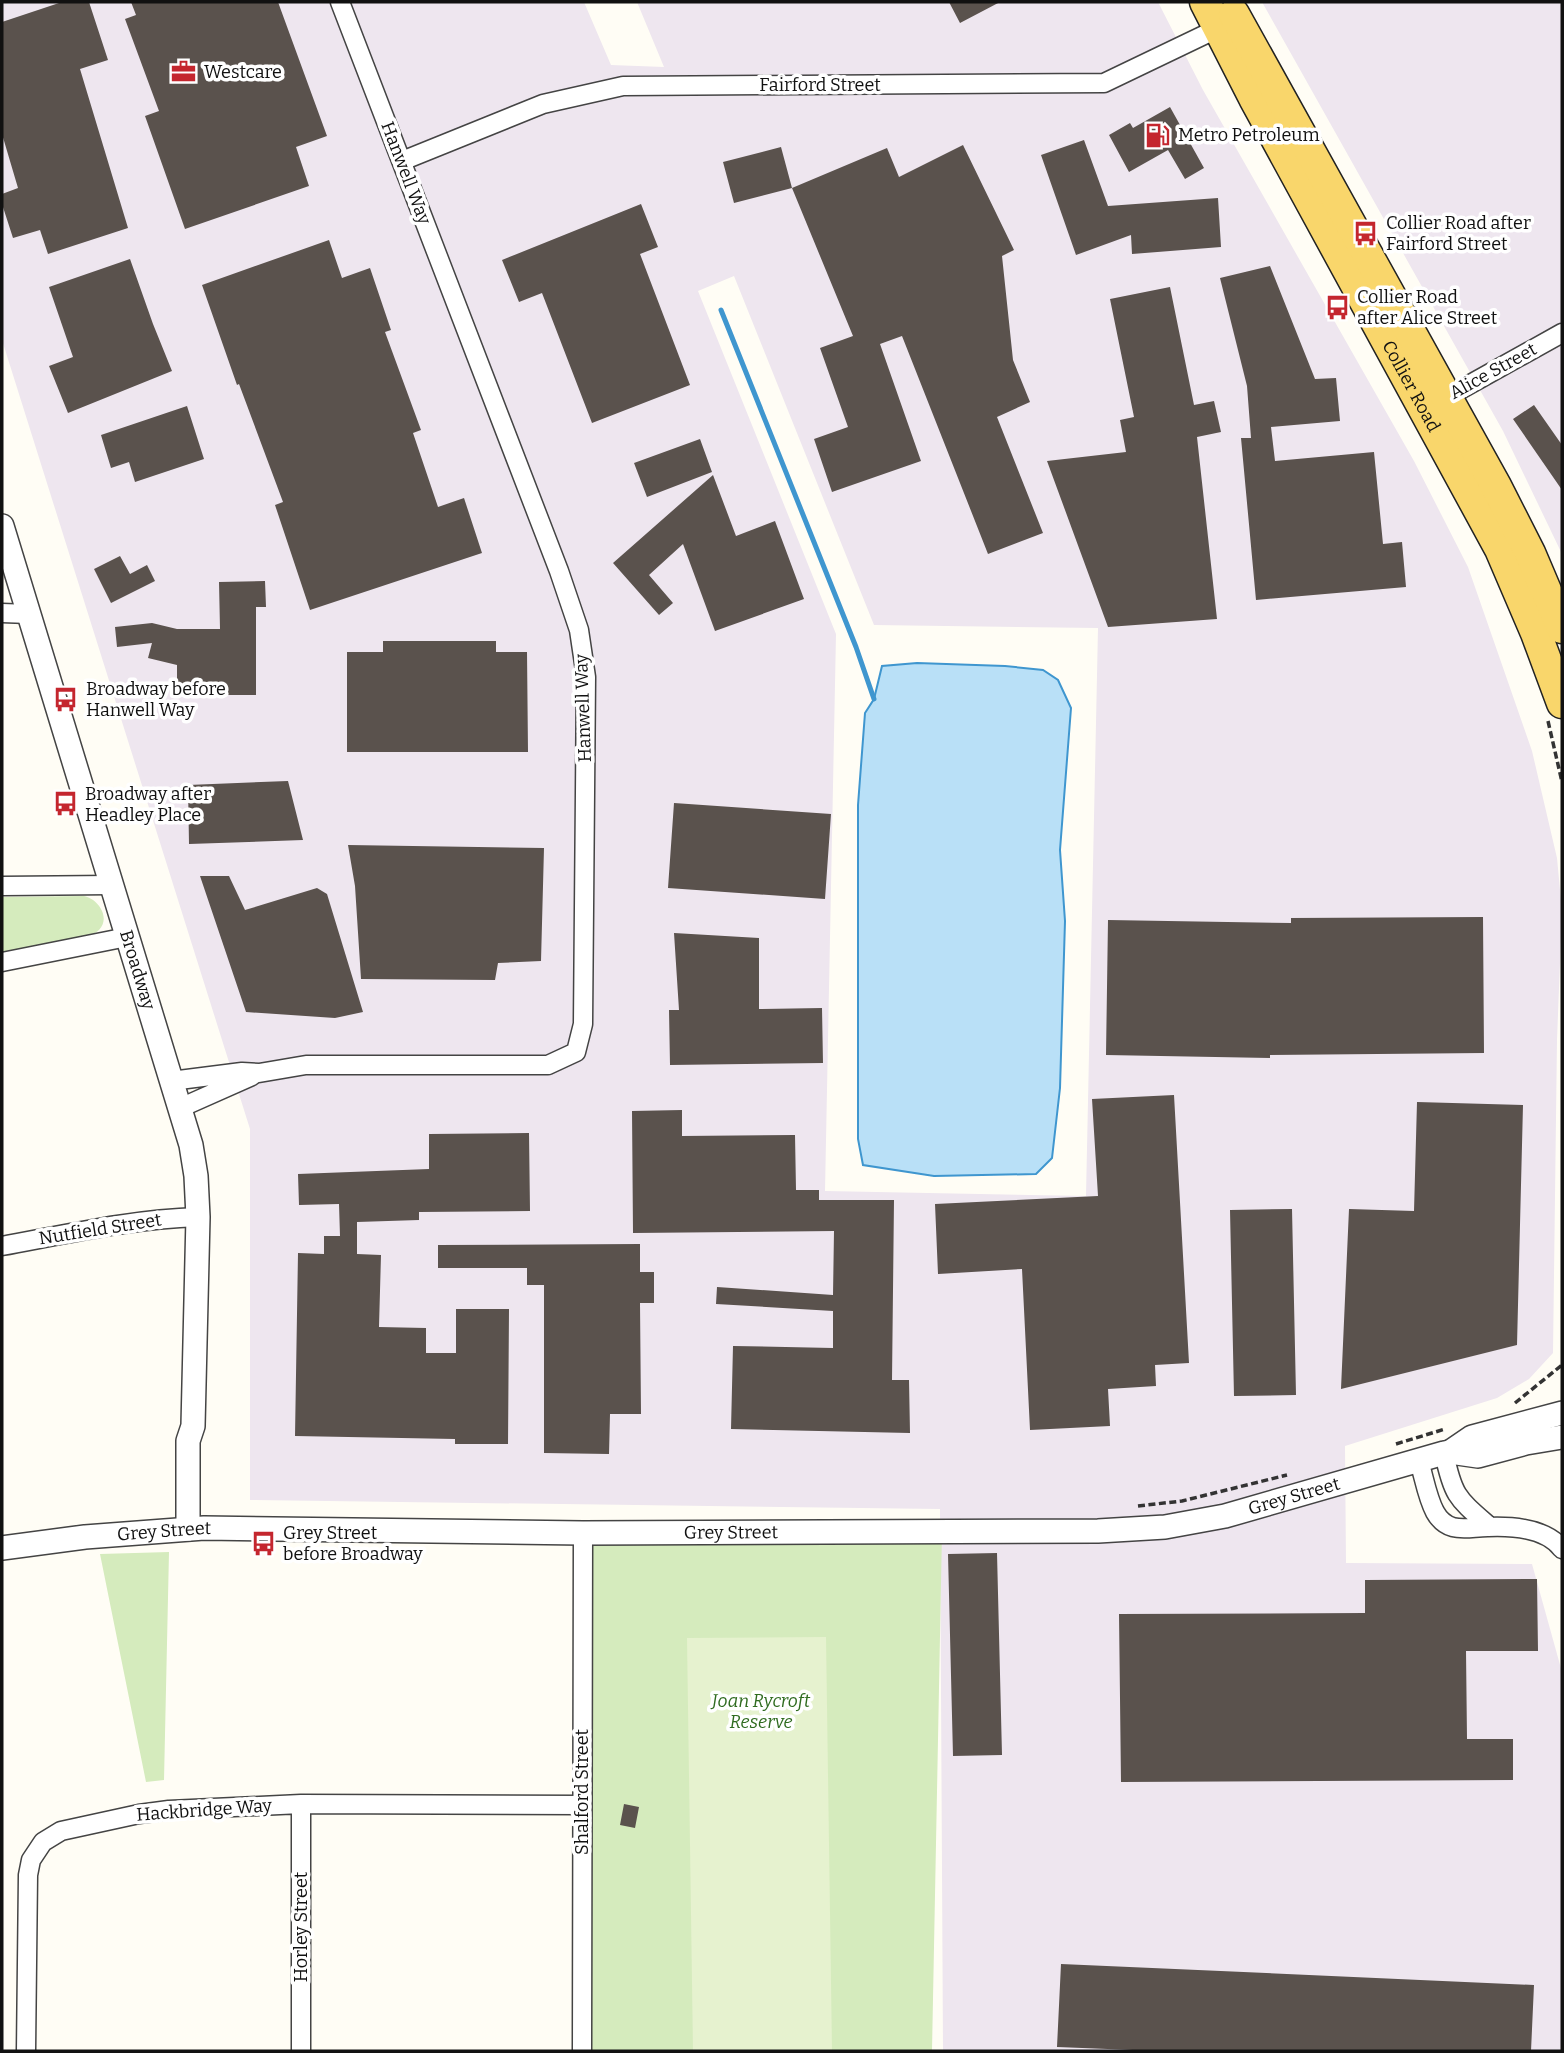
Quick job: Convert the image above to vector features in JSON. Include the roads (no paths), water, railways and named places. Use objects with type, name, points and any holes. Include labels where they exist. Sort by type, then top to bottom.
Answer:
[{"type":"main road","name":"Collier Road","points":[[1222,13],[1254,98],[1436,404],[1496,486],[1530,553],[1562,628]]},
{"type":"main road","name":"Collier Road","points":[[1436,404],[1536,633],[1562,704]]},
{"type":"street","name":"Hanwell Way","points":[[171,1081],[242,1072],[259,1073],[306,1065],[548,1065],[576,1052],[583,1024],[586,677],[579,630],[559,571],[340,2]]},
{"type":"street","name":"Fairford Street","points":[[402,161],[543,104],[623,86],[1104,83],[1222,13]]},
{"type":"street","name":"Alice Street","points":[[1436,404],[1562,333]]},
{"type":"street","name":"Broadway","points":[[2,526],[191,1144],[198,1217],[193,1426],[188,1441],[196,1529]]},
{"type":"street","points":[[2,613],[29,614]]},
{"type":"street","points":[[2,886],[111,885]]},
{"type":"street","points":[[2,962],[127,937]]},
{"type":"street","name":"Hanwell Way","points":[[180,1108],[259,1073]]},
{"type":"street","name":"Nutfield Street","points":[[2,1247],[76,1232],[155,1220],[198,1217]]},
{"type":"street","name":"Grey Street","points":[[2,1548],[85,1536],[196,1529],[583,1533],[1098,1531],[1164,1527],[1225,1516],[1447,1453],[1472,1437],[1562,1413]]},
{"type":"street","name":"Grey Street","points":[[1447,1453],[1478,1456],[1562,1437]]},
{"type":"street","points":[[1447,1453],[1451,1485],[1460,1500],[1489,1526]]},
{"type":"street","points":[[1419,1461],[1436,1514],[1447,1525],[1459,1530],[1489,1526],[1530,1530],[1549,1535],[1562,1549]]},
{"type":"street","name":"Shalford Street","points":[[582,2051],[583,1533]]},
{"type":"street","name":"Hackbridge Way","points":[[26,2051],[28,1875],[31,1860],[43,1842],[61,1831],[169,1810],[301,1804],[583,1805]]},
{"type":"street","name":"Horley Street","points":[[301,1804],[301,2051]]},
{"type":"water","points":[[917,663],[1043,670],[1058,680],[1071,708],[1060,850],[1065,921],[1060,1088],[1052,1158],[1036,1174],[934,1176],[863,1165],[858,1139],[858,805],[865,713],[874,699],[882,666]]},
{"type":"waterway","points":[[721,310],[856,647],[874,699]]},
{"type":"place","name":"Westcare","points":[[184,72]]},
{"type":"place","name":"Metro Petroleum","points":[[1158,135]]},
{"type":"place","name":"Collier Road after Fairford Street","points":[[1366,233]]},
{"type":"place","name":"Collier Road after Alice Street","points":[[1337,307]]},
{"type":"place","name":"Broadway before Hanwell Way","points":[[66,699]]},
{"type":"place","name":"Broadway after Headley Place","points":[[65,804]]},
{"type":"place","name":"Grey Street before Broadway","points":[[263,1543]]},
{"type":"park label","name":"Joan Rycroft Reserve","points":[[761,1711]]}]
